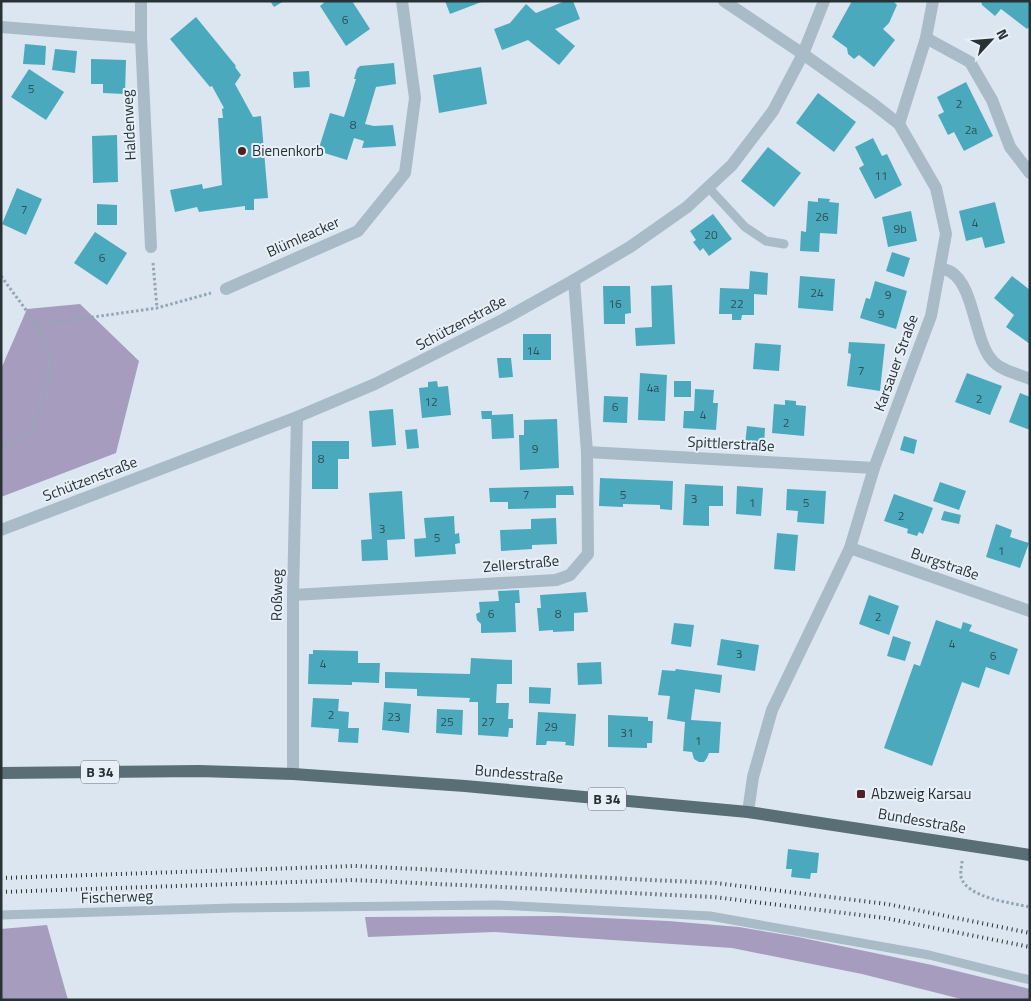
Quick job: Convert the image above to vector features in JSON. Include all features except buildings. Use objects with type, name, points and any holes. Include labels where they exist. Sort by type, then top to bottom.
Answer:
[{"type":"main road","name":"Bundesstraße","points":[[1,773],[199,771],[293,774],[465,786],[748,812],[1030,855]]},
{"type":"street","name":"Haldenweg","points":[[141,1],[140,38],[151,247]]},
{"type":"street","name":"Blümleacker","points":[[226,288],[358,231],[405,174],[415,98],[402,1]]},
{"type":"street","name":"Karsauer Straße","points":[[724,1],[803,54],[899,124],[936,188],[946,234],[931,316],[874,468],[850,548],[772,710],[753,777],[748,812]]},
{"type":"street","name":"Schützenstraße","points":[[1,530],[297,417],[376,384],[574,280],[630,247],[687,207],[732,165],[773,111],[803,54],[824,1]]},
{"type":"street","points":[[899,124],[926,38],[933,1]]},
{"type":"street","points":[[1,27],[140,38]]},
{"type":"street","points":[[926,38],[970,62],[992,100],[1010,147],[1030,173]]},
{"type":"street","points":[[940,268],[950,271],[964,287],[982,342],[992,360],[998,365],[1030,379]]},
{"type":"street","name":"Zellerstraße","points":[[292,595],[556,580],[570,575],[588,554],[587,452],[574,280]]},
{"type":"street","name":"Roßweg","points":[[293,774],[292,595],[297,417]]},
{"type":"street","name":"Spittlerstraße","points":[[587,452],[874,468]]},
{"type":"street","name":"Burgstraße","points":[[850,548],[1030,611]]},
{"type":"lane","points":[[708,187],[745,227],[766,241],[784,244]]},
{"type":"lane","name":"Fischerweg","points":[[1,915],[233,908],[497,905],[710,916],[929,955],[1030,980]]},
{"type":"path","points":[[151,247],[157,308]]},
{"type":"path","points":[[1,276],[37,325],[53,365],[34,430],[1,448]]},
{"type":"path","points":[[37,325],[157,308],[226,288]]},
{"type":"path","points":[[963,845],[962,877],[969,887],[984,896],[1030,907]]},
{"type":"shaded area","points":[[80,304],[139,361],[116,453],[1,497],[1,369],[27,309]]},
{"type":"shaded area","points":[[560,916],[668,921],[739,927],[798,937],[932,965],[1030,989],[1030,1000],[965,1000],[862,974],[732,948],[494,932],[368,937],[365,917]]},
{"type":"shaded area","points":[[47,925],[68,1000],[1,1000],[1,929]]},
{"type":"railway","points":[[1,878],[355,866],[716,883],[887,904],[1030,933]]},
{"type":"railway","points":[[1,892],[353,880],[714,897],[885,918],[1030,947]]},
{"type":"place","name":"Bienenkorb","points":[[242,151]]},
{"type":"place","name":"Abzweig Karsau","points":[[861,794]]}]
